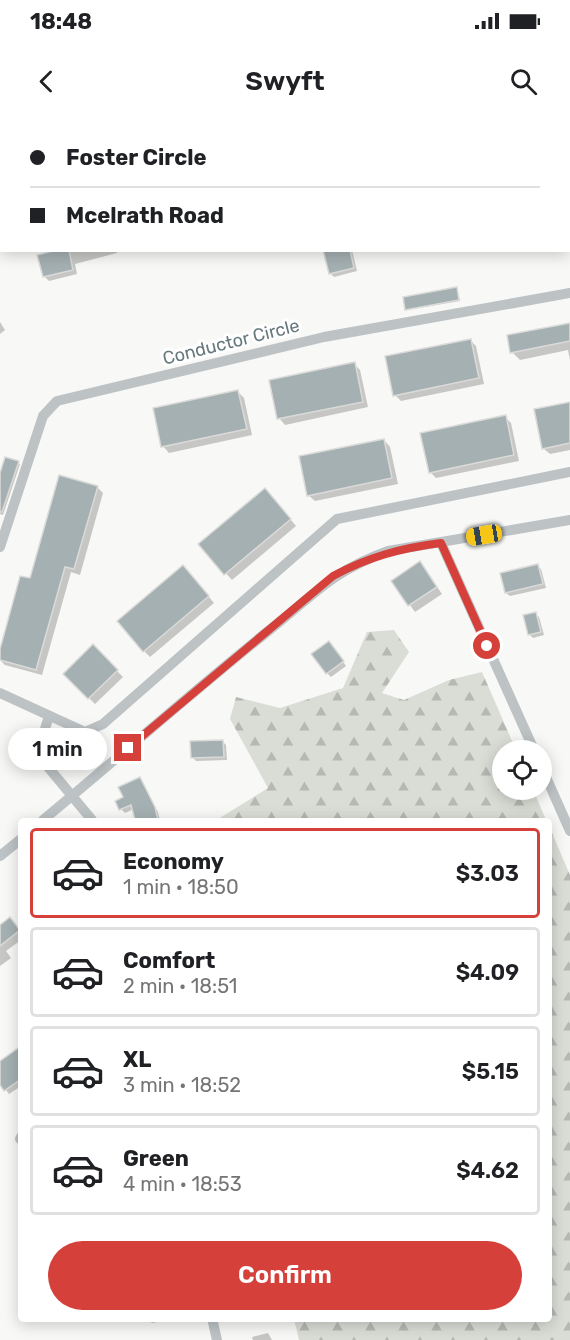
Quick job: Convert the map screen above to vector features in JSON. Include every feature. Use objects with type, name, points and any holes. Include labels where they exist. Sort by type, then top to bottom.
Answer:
[{"type":"street","name":"Conductor Circle","points":[[0,547],[43,416],[57,401],[324,337],[570,293]]},
{"type":"street","points":[[0,693],[85,732],[103,724],[337,519],[570,472]]},
{"type":"street","points":[[46,818],[333,576],[360,561],[388,551],[570,520]]},
{"type":"street","points":[[441,543],[530,740]]},
{"type":"street","points":[[49,716],[40,745],[43,761],[90,818]]},
{"type":"street","points":[[552,790],[570,831]]},
{"type":"street","points":[[0,856],[18,841]]},
{"type":"street","points":[[214,1322],[217,1340]]},
{"type":"green space","points":[[394,630],[409,652],[382,693],[404,700],[449,680],[482,672],[512,740],[492,740],[492,800],[538,800],[545,818],[220,818],[268,788],[230,719],[236,697],[280,708],[343,688],[367,632]]},
{"type":"green space","points":[[552,833],[570,875],[570,1340],[299,1340],[295,1322],[552,1322]]},
{"type":"building","points":[[49,252],[69,252],[73,270],[43,277],[37,255]]},
{"type":"building","points":[[324,252],[350,252],[354,268],[329,274]]},
{"type":"building","points":[[457,287],[459,300],[405,310],[403,297]]},
{"type":"building","points":[[570,323],[570,341],[510,353],[507,335]]},
{"type":"building","points":[[471,339],[479,378],[393,396],[385,356]]},
{"type":"building","points":[[355,362],[363,402],[277,419],[269,380]]},
{"type":"building","points":[[238,390],[247,429],[161,447],[153,408]]},
{"type":"building","points":[[570,402],[570,443],[542,449],[534,409]]},
{"type":"building","points":[[506,415],[514,455],[429,473],[420,433]]},
{"type":"building","points":[[384,439],[392,478],[307,496],[299,456]]},
{"type":"building","points":[[5,457],[19,461],[2,512],[0,512],[0,473]]},
{"type":"building","points":[[59,475],[98,486],[74,569],[65,567],[36,670],[0,660],[0,649],[20,576],[30,578]]},
{"type":"building","points":[[265,488],[291,519],[224,575],[198,544]]},
{"type":"building","points":[[420,561],[437,587],[408,606],[391,581]]},
{"type":"building","points":[[538,564],[543,584],[505,593],[500,573]]},
{"type":"building","points":[[183,565],[209,596],[143,652],[117,621]]},
{"type":"building","points":[[536,612],[541,632],[528,635],[523,615]]},
{"type":"building","points":[[329,641],[344,661],[326,674],[311,654]]},
{"type":"building","points":[[93,644],[118,670],[88,699],[63,674]]},
{"type":"building","points":[[223,740],[224,757],[191,758],[190,741]]},
{"type":"building","points":[[140,777],[155,807],[158,818],[134,818],[131,805],[119,810],[115,801],[123,797],[118,787]]},
{"type":"building","points":[[10,917],[18,927],[18,932],[0,946],[0,925]]},
{"type":"building","points":[[18,1048],[18,1081],[4,1091],[0,1085],[0,1061]]},
{"type":"route","points":[[128,748],[333,576],[360,561],[388,551],[441,543],[487,646]]}]
